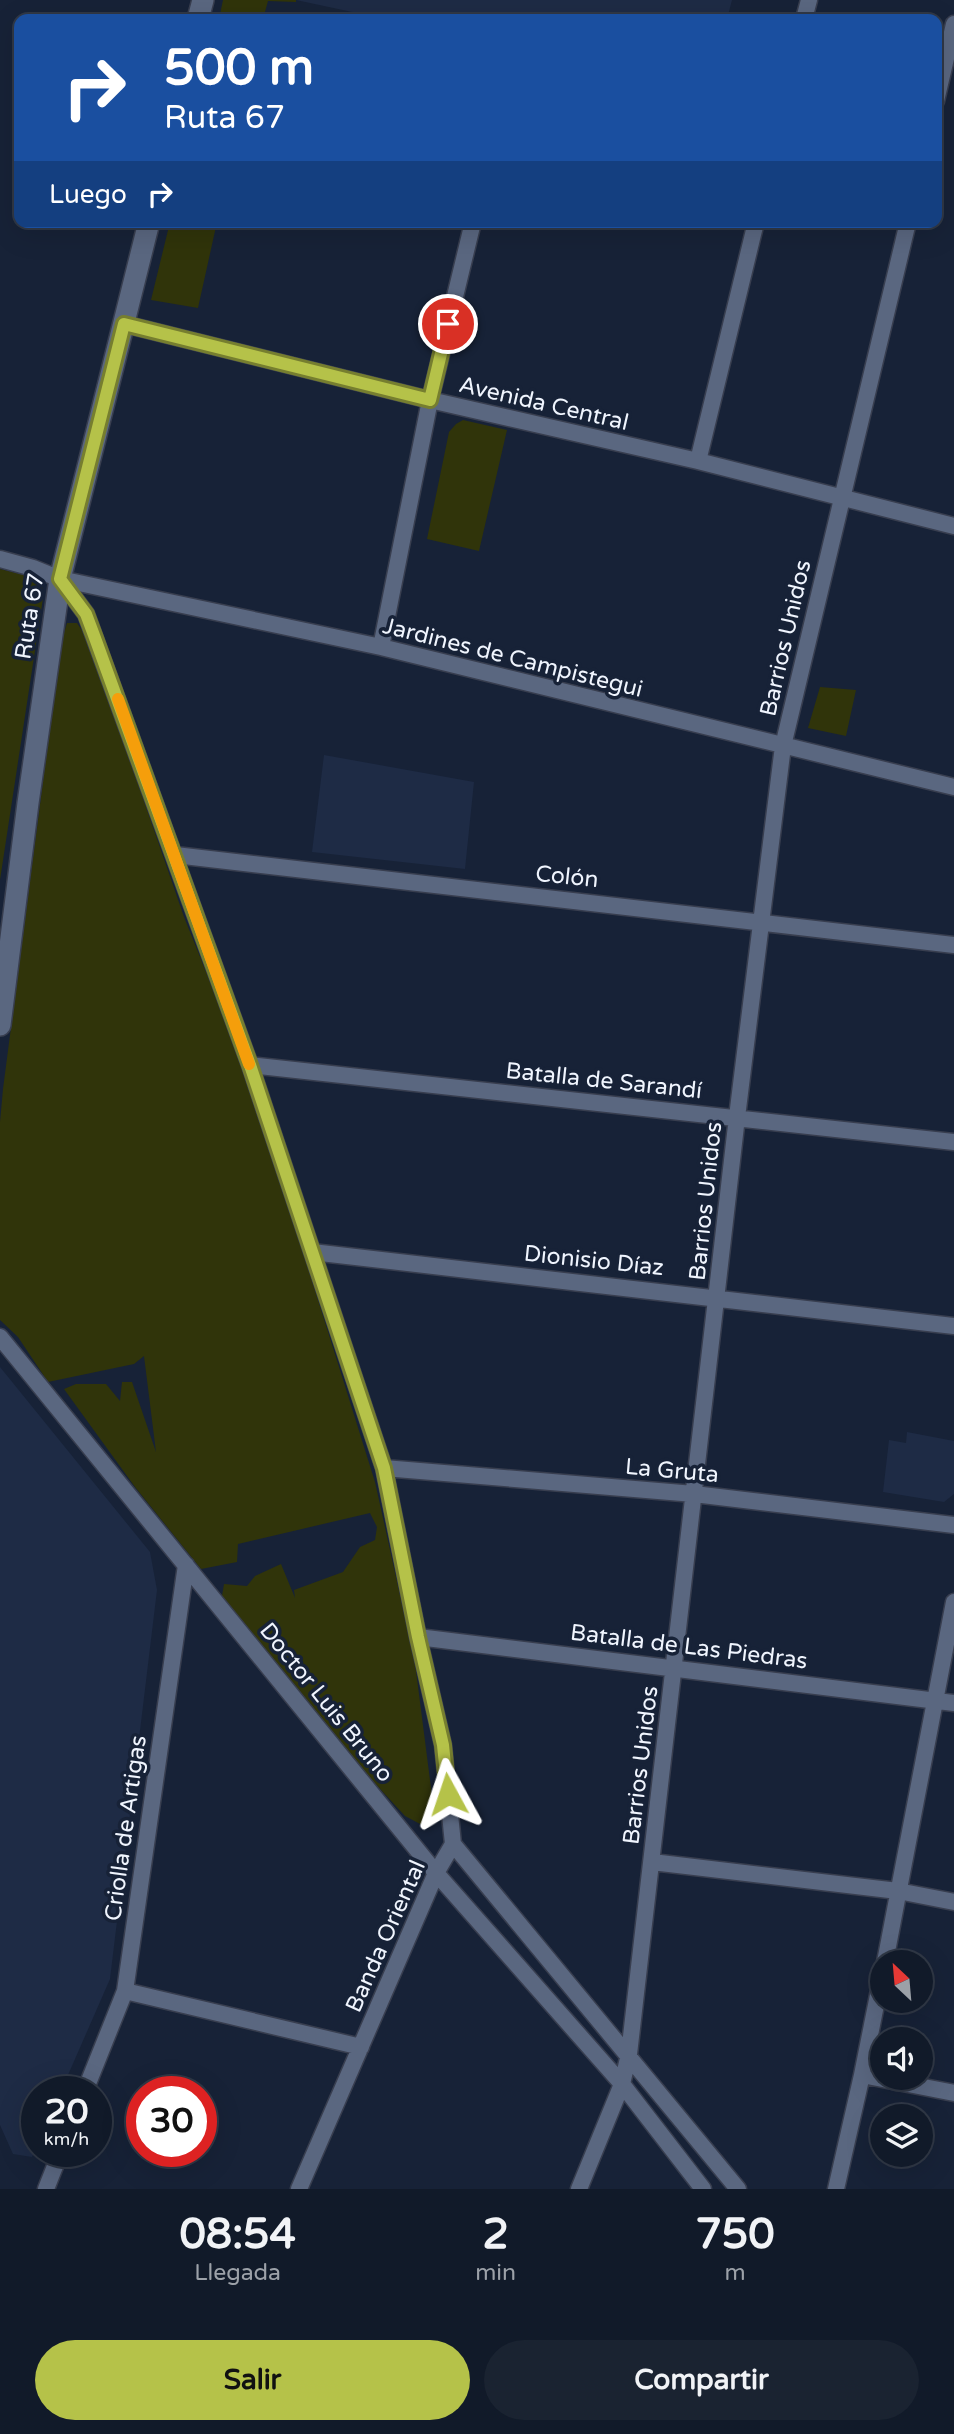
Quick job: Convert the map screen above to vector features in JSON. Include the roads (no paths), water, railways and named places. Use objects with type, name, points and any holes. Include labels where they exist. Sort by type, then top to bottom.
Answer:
[{"type":"street","points":[[942,75],[954,24]]},
{"type":"street","name":"Ruta 67","points":[[0,1025],[60,579],[148,228]]},
{"type":"street","points":[[381,647],[430,400],[472,228]]},
{"type":"street","points":[[698,461],[755,228]]},
{"type":"street","name":"Barrios Unidos","points":[[579,2189],[622,2084],[629,2054],[737,1117],[783,746],[907,228]]},
{"type":"street","name":"Avenida Central","points":[[124,324],[430,400],[698,461],[954,526]]},
{"type":"street","name":"Jardines de Campistegui","points":[[0,559],[60,579],[381,647],[954,787]]},
{"type":"street","name":"Banda Oriental","points":[[60,579],[86,614],[175,855],[250,1065],[384,1468],[443,1745],[453,1844],[436,1872],[299,2189]]},
{"type":"street","name":"Colón","points":[[175,855],[954,945]]},
{"type":"street","name":"Batalla de Sarandí","points":[[250,1065],[954,1142]]},
{"type":"street","name":"Dionisio Díaz","points":[[312,1252],[954,1326]]},
{"type":"street","name":"Doctor Luis Bruno","points":[[0,1337],[436,1872],[622,2084],[703,2189]]},
{"type":"street","name":"La Gruta","points":[[384,1468],[694,1494],[954,1525]]},
{"type":"street","name":"Criolla de Artigas","points":[[91,2076],[125,1992],[186,1565]]},
{"type":"street","points":[[887,1950],[954,1602]]},
{"type":"street","name":"Batalla de Las Piedras","points":[[418,1637],[954,1703]]},
{"type":"street","points":[[453,1844],[738,2189]]},
{"type":"street","points":[[652,1862],[898,1891],[954,1902]]},
{"type":"street","points":[[125,1992],[361,2047]]},
{"type":"street","points":[[836,2189],[874,2013]]},
{"type":"street","points":[[862,2075],[954,2093]]},
{"type":"street","points":[[46,2189],[55,2167]]}]
